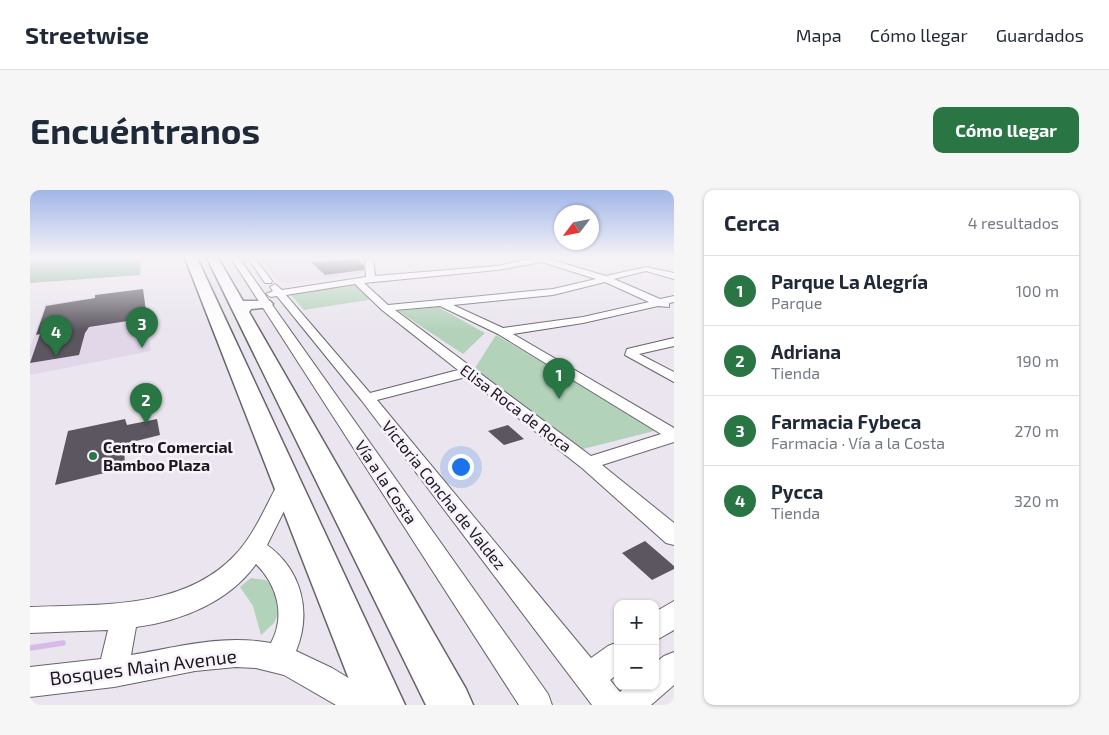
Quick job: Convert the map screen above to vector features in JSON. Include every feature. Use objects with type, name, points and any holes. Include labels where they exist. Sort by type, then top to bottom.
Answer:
[{"type":"highway","points":[[202,282],[382,705]]},
{"type":"highway","name":"Vía a la Costa","points":[[242,282],[258,295],[450,705]]},
{"type":"street","name":"Vía a la Costa","points":[[250,282],[537,705]]},
{"type":"street","name":"Victoria Concha de Valdez","points":[[256,282],[258,295],[367,398],[611,705]]},
{"type":"street","points":[[302,287],[324,284],[325,282]]},
{"type":"street","points":[[258,295],[336,282]]},
{"type":"street","name":"Elisa Roca de Roca","points":[[360,282],[386,308],[588,463],[674,536]]},
{"type":"street","points":[[386,308],[440,302],[497,299],[553,292],[594,282]]},
{"type":"street","points":[[613,282],[674,309]]},
{"type":"street","points":[[502,332],[547,326],[674,299]]},
{"type":"street","points":[[440,302],[502,332],[674,435]]},
{"type":"street","points":[[674,342],[631,352],[631,355],[674,378]]},
{"type":"street","points":[[367,398],[468,372]]},
{"type":"street","points":[[588,463],[674,435]]},
{"type":"street","points":[[30,620],[125,615],[154,611],[182,603],[214,589],[244,561],[287,485]]},
{"type":"street","points":[[253,548],[265,556],[277,568],[287,588],[292,610],[289,635],[278,659]]},
{"type":"street","points":[[659,625],[674,614]]},
{"type":"street","points":[[113,672],[125,615]]},
{"type":"street","name":"Bosques Main Avenue","points":[[30,682],[113,672],[227,653],[252,654],[278,659],[327,682],[364,705]]},
{"type":"street","points":[[589,677],[614,659]]},
{"type":"street","points":[[659,679],[674,666]]},
{"type":"street","points":[[628,705],[645,690]]},
{"type":"shaded area","points":[[82,299],[83,308],[143,300],[151,351],[30,375],[30,348],[45,304]]},
{"type":"green space","points":[[349,285],[358,286],[374,299],[304,310],[291,295]]},
{"type":"green space","points":[[438,307],[485,333],[463,354],[398,311]]},
{"type":"green space","points":[[496,335],[658,430],[575,451],[475,368]]},
{"type":"green space","points":[[251,578],[265,580],[276,587],[281,608],[274,623],[261,635],[253,606],[240,587]]},
{"type":"building","points":[[143,289],[147,318],[89,327],[85,333],[79,355],[30,363],[40,334],[36,335],[46,306],[95,298],[95,295]]},
{"type":"building","name":"Centro Comercial Bamboo Plaza","points":[[125,419],[127,425],[157,419],[160,435],[124,444],[125,468],[55,485],[68,431]]},
{"type":"building","points":[[508,425],[524,439],[504,445],[488,431]]},
{"type":"building","points":[[645,541],[674,566],[674,569],[652,580],[622,553]]},
{"type":"waterway","points":[[30,648],[63,643]]},
{"type":"place","name":"Farmacia Fybeca","points":[[142,348]]},
{"type":"place","name":"Pycca","points":[[56,356]]},
{"type":"place","name":"Parque La Alegría","points":[[559,399]]},
{"type":"place","name":"Adriana","points":[[146,424]]},
{"type":"place","name":"Centro Comercial Bamboo Plaza","points":[[93,456]]}]
